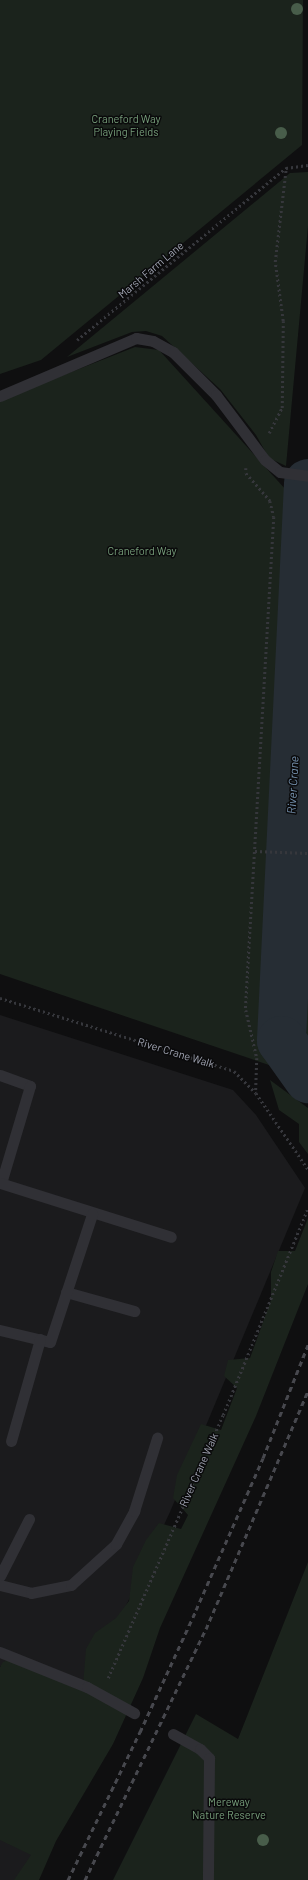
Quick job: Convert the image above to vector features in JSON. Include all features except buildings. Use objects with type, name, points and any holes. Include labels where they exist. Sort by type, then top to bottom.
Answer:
[{"type":"lane","points":[[0,396],[136,338],[154,341],[172,352],[216,395],[265,460],[288,474],[308,476]]},
{"type":"lane","points":[[0,1075],[30,1086],[1,1183],[92,1214],[171,1237]]},
{"type":"lane","points":[[0,1330],[50,1342],[92,1214]]},
{"type":"lane","points":[[66,1292],[134,1311]]},
{"type":"lane","points":[[11,1441],[40,1339]]},
{"type":"lane","points":[[0,1585],[32,1593],[71,1585],[116,1544],[134,1512],[157,1438]]},
{"type":"lane","points":[[0,1576],[29,1519]]},
{"type":"lane","points":[[0,1652],[101,1695],[134,1713]]},
{"type":"lane","points":[[173,1734],[210,1758],[208,1880]]},
{"type":"path","points":[[256,1094],[257,1058],[246,1010],[274,517],[270,501],[246,472],[246,463],[256,448],[268,435],[282,408],[283,321],[275,262],[286,168],[308,165]]},
{"type":"path","name":"Marsh Farm Lane","points":[[73,343],[286,168]]},
{"type":"path","points":[[255,851],[308,853]]},
{"type":"path","name":"River Crane Walk","points":[[0,998],[234,1071],[256,1094],[308,1169]]},
{"type":"path","name":"River Crane Walk","points":[[101,1695],[223,1415],[308,1208]]},
{"type":"shaded area","points":[[0,1015],[233,1090],[256,1115],[305,1188],[170,1512],[85,1693],[0,1666]]},
{"type":"shaded area","points":[[0,1829],[41,1846],[24,1880],[0,1880]]},
{"type":"green space","name":"Craneford Way Playing Fields","points":[[0,0],[303,0],[302,145],[41,360],[0,374]]},
{"type":"green space","points":[[308,172],[308,226],[286,466],[269,458],[256,435],[220,389],[162,336],[146,331],[132,332],[67,357],[290,173]]},
{"type":"green space","name":"Craneford Way","points":[[135,347],[159,350],[287,491],[266,1025],[278,1068],[0,974],[0,400]]},
{"type":"green space","points":[[308,862],[308,1037],[302,1023]]},
{"type":"green space","points":[[270,1080],[308,1108],[308,1154],[299,1142],[299,1124],[279,1110]]},
{"type":"green space","points":[[308,1218],[308,1284],[256,1416],[160,1628],[143,1678],[113,1744],[56,1841],[39,1880],[14,1880],[31,1855],[0,1840],[0,1667],[3,1662],[19,1657],[62,1683],[83,1685],[86,1649],[95,1633],[116,1618],[129,1601],[133,1567],[146,1540],[159,1523],[181,1529],[188,1515],[173,1498],[177,1475],[201,1424],[221,1430],[237,1388],[224,1376],[228,1360],[250,1358],[271,1300],[271,1272],[278,1251],[295,1251]]},
{"type":"green space","name":"Mereway Nature Reserve","points":[[308,1562],[308,1880],[113,1880],[196,1714],[238,1739]]},
{"type":"waterway","name":"River Crane","points":[[308,483],[281,1040],[308,1078]]},
{"type":"railway","points":[[68,1880],[140,1732],[196,1610],[263,1458],[308,1345]]},
{"type":"railway","points":[[85,1880],[206,1629],[308,1391]]}]
